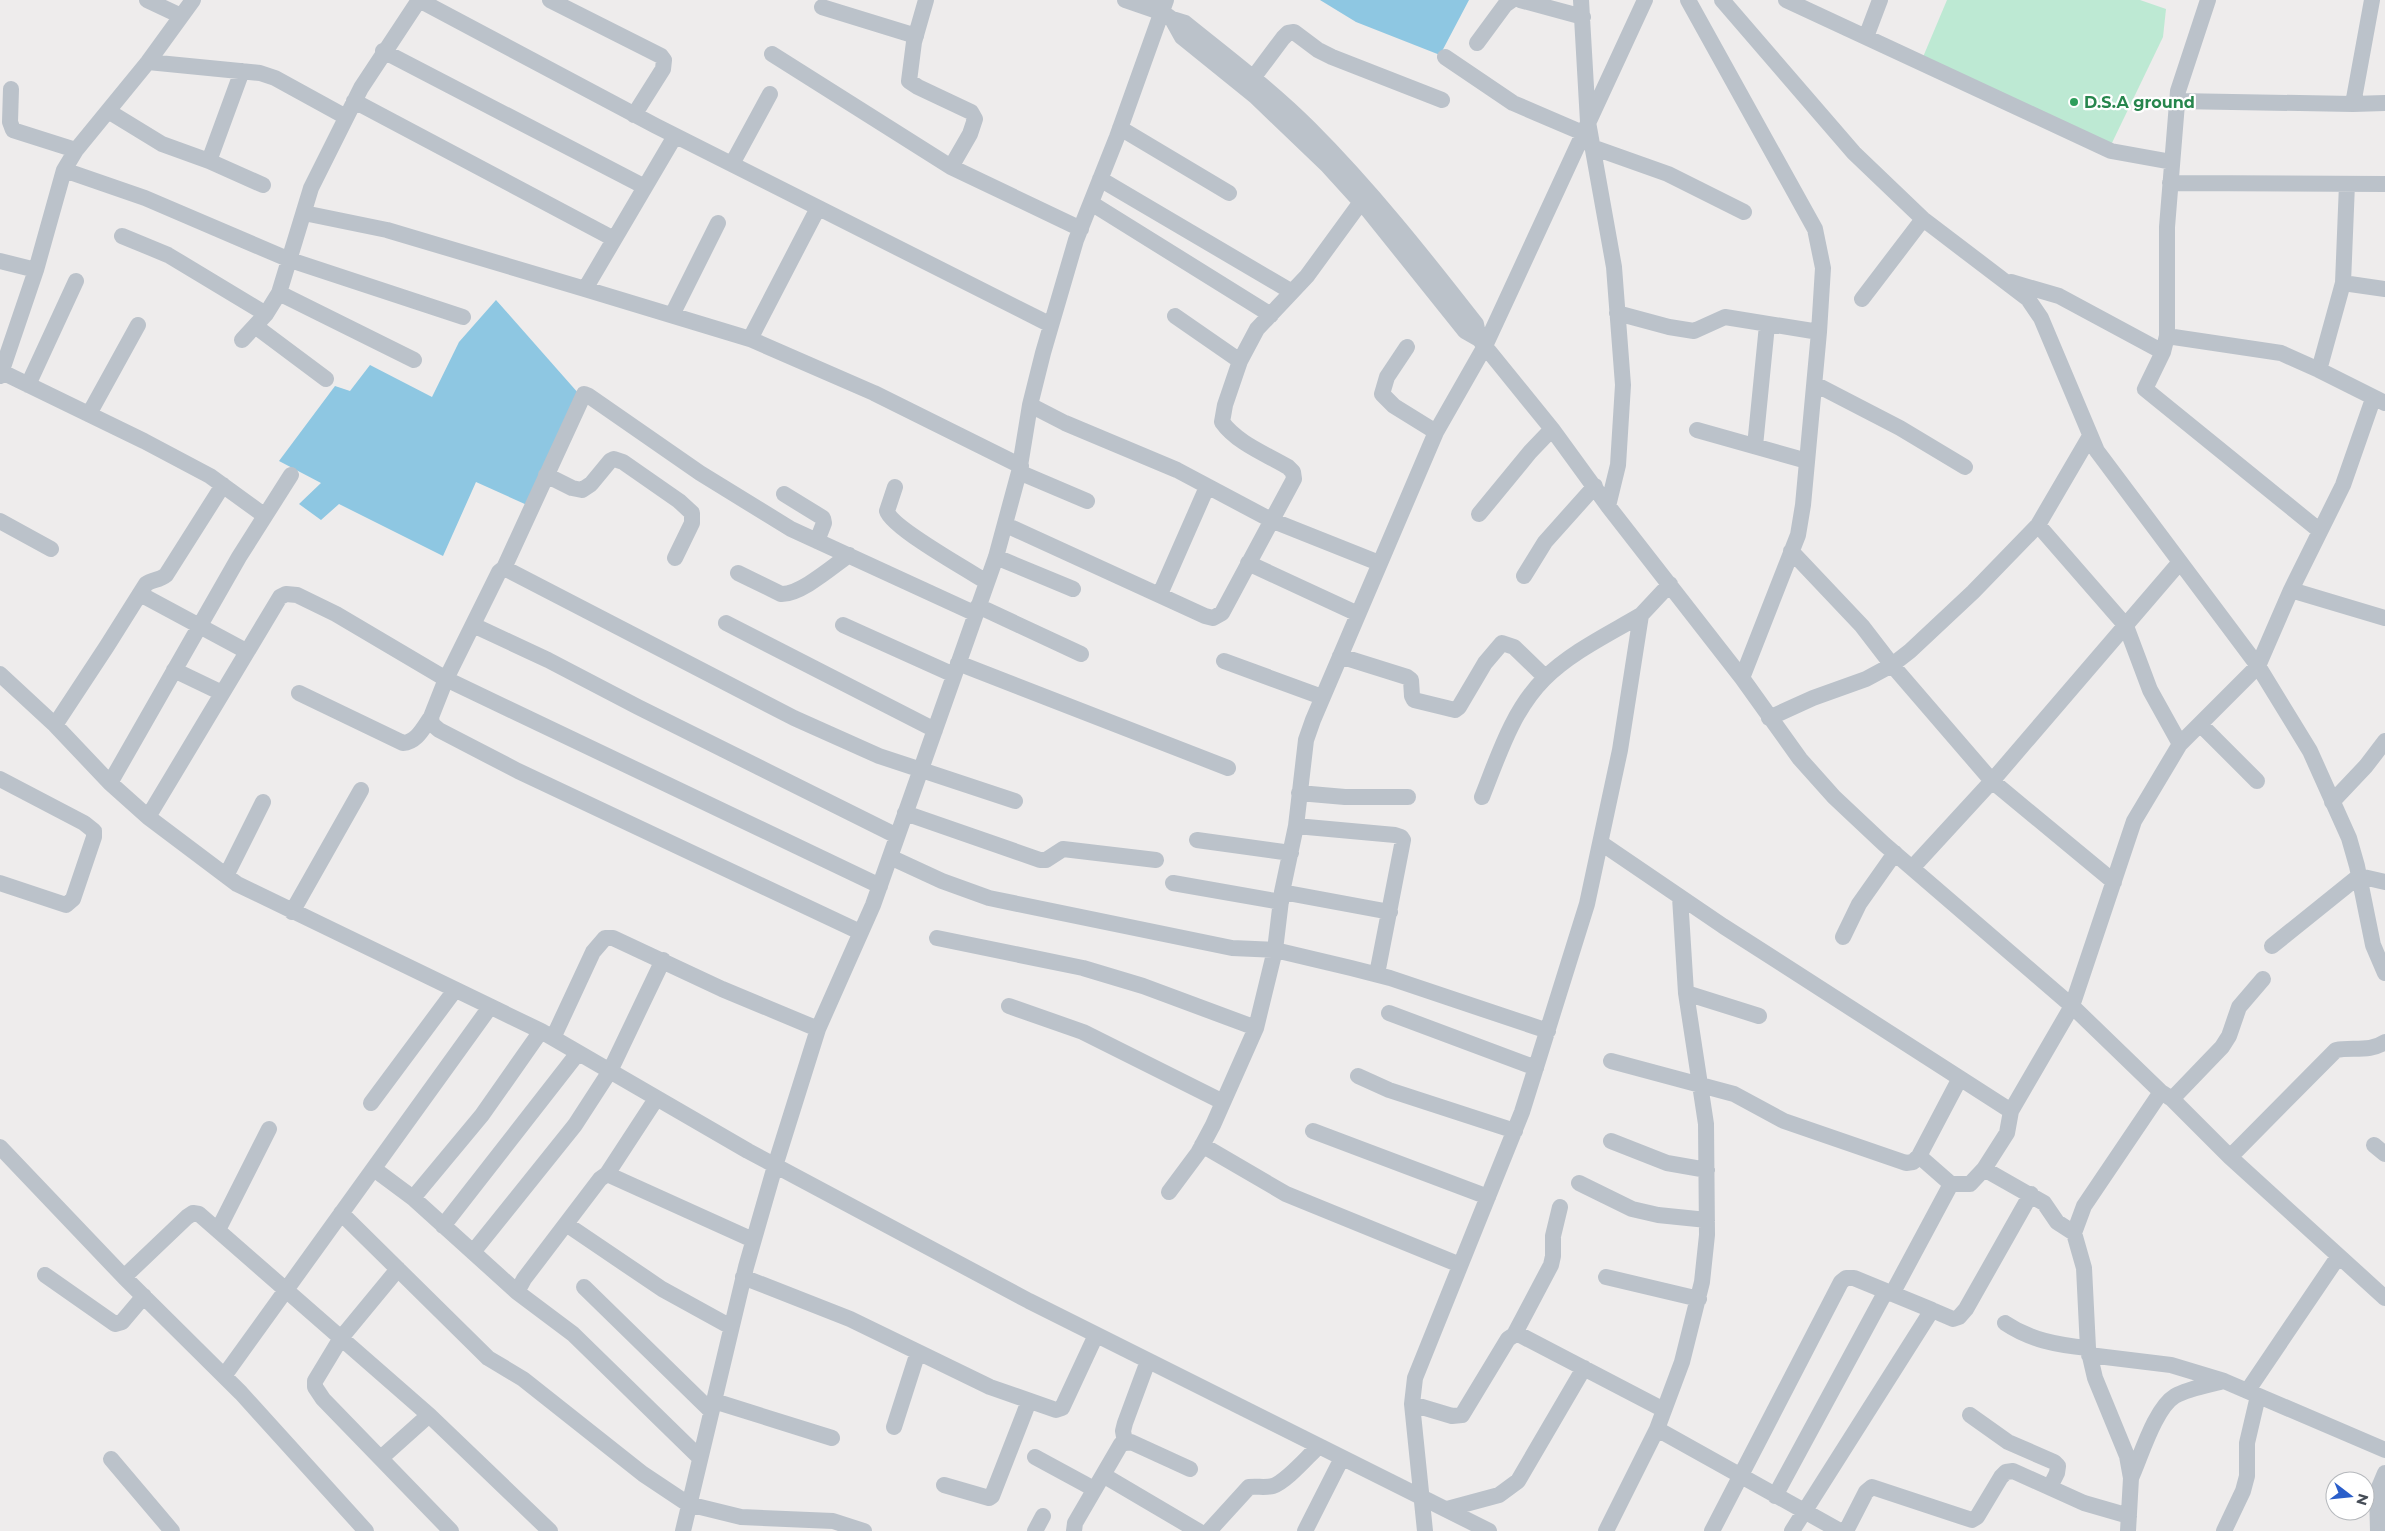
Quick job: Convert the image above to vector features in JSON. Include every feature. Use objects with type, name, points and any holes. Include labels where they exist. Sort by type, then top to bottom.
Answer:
[{"type":"street","points":[[147,0],[181,16]]},
{"type":"street","points":[[193,0],[148,62],[76,150],[64,170],[36,270],[1,374],[89,414],[169,454],[223,485],[265,516]]},
{"type":"street","points":[[242,340],[266,314],[279,293],[311,188],[346,117],[383,51],[419,0],[634,115],[1051,325]]},
{"type":"street","points":[[926,0],[909,68],[909,81],[974,115],[974,126],[952,167]]},
{"type":"street","points":[[1125,0],[1167,11],[1182,37],[1255,96],[1328,166],[1361,202],[1465,331],[1482,343],[1552,429],[1608,506],[1742,678],[1800,760],[1834,796],[1895,853],[2072,1006],[2230,1157],[2338,1256],[2383,1294]]},
{"type":"street","points":[[1145,0],[1185,23],[1253,78],[1308,127],[1363,184],[1408,237],[1476,324],[1482,343]]},
{"type":"street","points":[[1477,43],[1512,0]]},
{"type":"street","points":[[1520,0],[1583,17]]},
{"type":"street","points":[[1581,0],[1588,134],[1614,267],[1623,385],[1618,464],[1608,506]]},
{"type":"street","points":[[1169,1192],[1202,1145],[1256,1028],[1275,950],[1282,897],[1296,826],[1306,740],[1322,697],[1436,432],[1588,134],[1645,0]]},
{"type":"street","points":[[1688,0],[1815,229],[1823,268],[1807,461],[1798,535],[1742,678]]},
{"type":"street","points":[[1722,0],[1854,153],[1923,219],[2028,299],[2041,318],[2096,451],[2258,666],[2301,735],[2349,838],[2373,945],[2385,973]]},
{"type":"street","points":[[1786,0],[2111,151],[2172,162]]},
{"type":"street","points":[[1866,37],[1880,0]]},
{"type":"street","points":[[2208,0],[2178,91],[2167,227],[2166,336],[2163,352],[2145,389],[2320,531]]},
{"type":"street","points":[[2352,104],[2372,0]]},
{"type":"street","points":[[556,1],[661,56],[664,60],[663,69],[634,115]]},
{"type":"street","points":[[822,7],[916,36]]},
{"type":"street","points":[[683,1531],[743,1277],[775,1166],[818,1029],[880,886],[996,557],[1020,469],[1030,405],[1051,325],[1080,229],[1167,11]]},
{"type":"street","points":[[1253,78],[1283,38],[1288,33],[1294,32],[1318,50],[1332,57],[1442,100]]},
{"type":"street","points":[[383,51],[645,186]]},
{"type":"street","points":[[772,54],[952,167],[1080,229]]},
{"type":"street","points":[[1445,56],[1513,103],[1588,134],[1744,212]]},
{"type":"street","points":[[148,62],[242,71],[275,78],[346,117]]},
{"type":"street","points":[[209,161],[242,71]]},
{"type":"street","points":[[12,89],[10,122],[13,130],[76,150]]},
{"type":"street","points":[[732,164],[770,94]]},
{"type":"street","points":[[2177,100],[2385,103]]},
{"type":"street","points":[[354,102],[614,239]]},
{"type":"street","points":[[108,111],[152,139],[263,185]]},
{"type":"street","points":[[1120,128],[1229,192]]},
{"type":"street","points":[[585,289],[675,136]]},
{"type":"street","points":[[64,170],[145,198],[290,260],[463,317]]},
{"type":"street","points":[[1100,179],[1292,292]]},
{"type":"street","points":[[2170,183],[2385,184]]},
{"type":"street","points":[[2319,370],[2343,283],[2347,184]]},
{"type":"street","points":[[1006,525],[1205,616],[1217,617],[1222,613],[1270,520],[1294,479],[1293,472],[1240,439],[1222,422],[1225,405],[1240,361],[1257,329],[1307,276],[1361,202]]},
{"type":"street","points":[[1091,204],[1270,315]]},
{"type":"street","points":[[750,339],[818,208]]},
{"type":"street","points":[[304,213],[387,230],[750,339],[874,393],[1020,469],[1087,501]]},
{"type":"street","points":[[1862,299],[1923,219]]},
{"type":"street","points":[[672,315],[718,223]]},
{"type":"street","points":[[122,236],[168,255],[266,314]]},
{"type":"street","points":[[0,261],[36,270]]},
{"type":"street","points":[[2004,280],[2059,296],[2163,352]]},
{"type":"street","points":[[28,385],[76,281]]},
{"type":"street","points":[[2343,283],[2385,289]]},
{"type":"street","points":[[279,293],[414,360]]},
{"type":"street","points":[[1617,313],[1669,327],[1694,330],[1700,330],[1725,317],[1819,332]]},
{"type":"street","points":[[1175,316],[1240,361]]},
{"type":"street","points":[[89,414],[138,325]]},
{"type":"street","points":[[1755,446],[1767,325]]},
{"type":"street","points":[[255,326],[326,379]]},
{"type":"street","points":[[1919,1156],[1950,1184],[1970,1184],[1984,1169],[2007,1133],[2011,1111],[2072,1006],[2134,821],[2180,744],[2258,666],[2291,590],[2343,486],[2379,401],[2281,353],[2166,336]]},
{"type":"street","points":[[1407,346],[1387,377],[1382,394],[1394,406],[1436,432]]},
{"type":"street","points":[[1814,384],[1900,428],[1965,467]]},
{"type":"street","points":[[299,693],[403,744],[416,738],[431,717],[446,679],[499,572],[504,568],[584,394],[749,505],[817,541],[1081,654]]},
{"type":"street","points":[[1030,405],[1065,423],[1178,470],[1206,487],[1270,520],[1379,563]]},
{"type":"street","points":[[1479,514],[1530,452],[1552,429]]},
{"type":"street","points":[[1697,430],[1807,461]]},
{"type":"street","points":[[1769,718],[1813,698],[1866,679],[1910,651],[1973,592],[2038,526],[2090,436]]},
{"type":"street","points":[[546,475],[572,488],[582,490],[591,484],[610,461],[614,459],[623,462],[679,501],[692,514],[692,523],[675,558]]},
{"type":"street","points":[[110,783],[198,626],[291,475]]},
{"type":"street","points":[[55,725],[140,594],[150,581],[161,579],[166,575],[223,485]]},
{"type":"street","points":[[1524,576],[1545,542],[1595,486]]},
{"type":"street","points":[[1160,594],[1206,487]]},
{"type":"street","points":[[895,488],[887,511],[892,519],[921,541],[987,582]]},
{"type":"street","points":[[784,494],[823,518],[824,523],[817,541]]},
{"type":"street","points":[[0,521],[51,549]]},
{"type":"street","points":[[2038,526],[2126,626],[2150,690],[2180,744]]},
{"type":"street","points":[[1792,551],[1862,626],[1992,781],[2114,882]]},
{"type":"street","points":[[738,573],[781,594],[787,594],[799,590],[848,555]]},
{"type":"street","points":[[996,557],[1073,589]]},
{"type":"street","points":[[1248,562],[1358,614]]},
{"type":"street","points":[[1912,868],[1992,781],[2180,562]]},
{"type":"street","points":[[504,568],[794,718],[879,756],[1015,802]]},
{"type":"street","points":[[1482,798],[1508,732],[1545,677],[1578,652],[1641,615],[1670,584]]},
{"type":"street","points":[[2291,590],[2385,618]]},
{"type":"street","points":[[140,594],[246,651]]},
{"type":"street","points":[[148,816],[246,651],[280,597],[286,594],[296,596],[336,614],[446,679],[880,886]]},
{"type":"street","points":[[1425,1531],[1412,1404],[1415,1378],[1515,1131],[1587,904],[1602,843],[1620,750],[1641,615]]},
{"type":"street","points":[[726,623],[935,730]]},
{"type":"street","points":[[473,625],[548,660],[638,708],[897,836]]},
{"type":"street","points":[[843,625],[956,669],[1228,768]]},
{"type":"street","points":[[1340,656],[1407,677],[1411,680],[1414,700],[1454,710],[1459,707],[1485,663],[1502,643],[1514,647],[1545,677]]},
{"type":"street","points":[[1224,661],[1322,697]]},
{"type":"street","points":[[174,670],[222,693]]},
{"type":"street","points":[[0,674],[55,725],[110,783],[148,816],[237,884],[547,1035],[775,1166],[1096,1335],[1489,1531]]},
{"type":"street","points":[[431,717],[432,724],[439,730],[518,771],[860,932]]},
{"type":"street","points":[[2200,724],[2257,781]]},
{"type":"street","points":[[2332,802],[2366,766],[2385,741]]},
{"type":"street","points":[[0,778],[84,823],[94,831],[94,837],[73,898],[66,906],[0,882]]},
{"type":"street","points":[[292,912],[361,790]]},
{"type":"street","points":[[1299,793],[1345,797],[1408,797]]},
{"type":"street","points":[[226,876],[263,802]]},
{"type":"street","points":[[905,813],[1040,860],[1046,860],[1063,848],[1156,860]]},
{"type":"street","points":[[1296,826],[1401,837],[1403,846],[1377,974]]},
{"type":"street","points":[[1197,840],[1290,852]]},
{"type":"street","points":[[1602,843],[1680,897],[1959,1080],[2011,1111]]},
{"type":"street","points":[[1843,938],[1859,904],[1895,853]]},
{"type":"street","points":[[890,856],[942,881],[989,898],[1232,948],[1275,950],[1377,974],[1548,1031]]},
{"type":"street","points":[[2359,876],[2385,882]]},
{"type":"street","points":[[2272,946],[2359,876]]},
{"type":"street","points":[[1173,883],[1390,912]]},
{"type":"street","points":[[1606,1531],[1657,1429],[1682,1362],[1699,1299],[1706,1220],[1706,1124],[1686,993],[1680,897]]},
{"type":"street","points":[[413,1198],[547,1035],[594,952],[605,938],[622,940],[722,989],[818,1029]]},
{"type":"street","points":[[937,938],[1083,968],[1144,986],[1256,1028]]},
{"type":"street","points":[[472,1252],[575,1125],[610,1071],[663,960]]},
{"type":"street","points":[[1846,1531],[1866,1492],[1872,1487],[1972,1520],[1977,1517],[2006,1472],[2022,1474],[2128,1524],[2131,1478],[2127,1456],[2095,1378],[2089,1352],[2084,1268],[2074,1233],[2084,1206],[2166,1095],[2222,1047],[2230,1036],[2239,1007],[2263,979]]},
{"type":"street","points":[[371,1103],[455,990]]},
{"type":"street","points":[[1686,993],[1759,1016]]},
{"type":"street","points":[[1009,1006],[1083,1032],[1223,1102]]},
{"type":"street","points":[[224,1376],[284,1290],[374,1169],[490,1007]]},
{"type":"street","points":[[1389,1013],[1536,1068]]},
{"type":"street","points":[[2230,1157],[2336,1050],[2353,1047],[2368,1049],[2385,1042]]},
{"type":"street","points":[[443,1226],[578,1053]]},
{"type":"street","points":[[1611,1061],[1734,1094],[1784,1121],[1906,1163],[1913,1162],[1919,1156],[1959,1080]]},
{"type":"street","points":[[1358,1076],[1389,1090],[1515,1131]]},
{"type":"street","points":[[517,1292],[524,1279],[600,1179],[607,1174],[656,1099]]},
{"type":"street","points":[[218,1230],[269,1129]]},
{"type":"street","points":[[1313,1131],[1488,1197]]},
{"type":"street","points":[[1611,1141],[1668,1162],[1706,1170]]},
{"type":"street","points":[[1202,1145],[1286,1194],[1460,1265]]},
{"type":"street","points":[[0,1148],[124,1277],[224,1376],[366,1531]]},
{"type":"street","points":[[374,1169],[413,1198],[517,1292],[573,1334],[700,1458]]},
{"type":"street","points":[[1984,1169],[2044,1203],[2057,1222],[2074,1233]]},
{"type":"street","points":[[607,1174],[753,1240]]},
{"type":"street","points":[[1580,1183],[1639,1211],[1706,1220]]},
{"type":"street","points":[[1775,1496],[1950,1184]]},
{"type":"street","points":[[1712,1531],[1841,1282],[1846,1278],[1854,1278],[1953,1319],[1959,1317],[1966,1309],[2031,1194]]},
{"type":"street","points":[[1412,1404],[1452,1416],[1462,1415],[1508,1339],[1514,1334],[1551,1264],[1553,1236],[1560,1207]]},
{"type":"street","points":[[124,1277],[193,1213],[198,1214],[429,1415],[550,1531]]},
{"type":"street","points":[[341,1213],[488,1358],[523,1379],[643,1474],[688,1504],[773,1525],[832,1526],[864,1531]]},
{"type":"street","points":[[566,1224],[662,1289],[731,1327]]},
{"type":"street","points":[[2224,1531],[2243,1492],[2247,1476],[2247,1444],[2253,1393],[2338,1256]]},
{"type":"street","points":[[398,1269],[341,1338],[315,1381],[315,1387],[323,1399],[451,1531]]},
{"type":"street","points":[[45,1275],[114,1324],[122,1322],[144,1296]]},
{"type":"street","points":[[743,1277],[850,1319],[990,1388],[1056,1410],[1062,1408],[1096,1335]]},
{"type":"street","points":[[1606,1277],[1699,1299]]},
{"type":"street","points":[[584,1287],[712,1406],[832,1438]]},
{"type":"street","points":[[1792,1531],[1932,1310]]},
{"type":"street","points":[[2005,1323],[2023,1335],[2036,1340],[2089,1352],[2171,1365],[2224,1381],[2385,1450]]},
{"type":"street","points":[[1514,1334],[1520,1335],[1664,1410]]},
{"type":"street","points":[[894,1427],[918,1352]]},
{"type":"street","points":[[1125,1442],[1124,1423],[1148,1361]]},
{"type":"street","points":[[1447,1509],[1499,1495],[1518,1481],[1584,1368]]},
{"type":"street","points":[[2131,1478],[2154,1424],[2169,1401],[2176,1396],[2224,1381]]},
{"type":"street","points":[[944,1485],[989,1498],[992,1496],[1029,1401]]},
{"type":"street","points":[[381,1458],[429,1415]]},
{"type":"street","points":[[1970,1415],[2008,1442],[2054,1462],[2058,1466],[2057,1473],[2050,1487]]},
{"type":"street","points":[[1657,1429],[1840,1531]]},
{"type":"street","points":[[1125,1442],[1190,1469]]},
{"type":"street","points":[[1074,1531],[1074,1523],[1121,1444],[1125,1442]]},
{"type":"street","points":[[1209,1531],[1249,1488],[1257,1486],[1270,1487],[1280,1483],[1318,1446]]},
{"type":"street","points":[[1036,1457],[1094,1490]]},
{"type":"street","points":[[1305,1531],[1342,1458]]},
{"type":"street","points":[[112,1459],[172,1531]]},
{"type":"street","points":[[2378,1531],[2377,1492],[2385,1473]]},
{"type":"street","points":[[1103,1474],[1198,1531]]},
{"type":"green space","name":"D.S.A ground","points":[[1947,0],[2140,0],[2166,9],[2163,37],[2110,147],[1923,57]]},
{"type":"water","points":[[1320,0],[1469,0],[1440,55],[1356,22]]},
{"type":"water","points":[[496,300],[579,394],[527,505],[476,482],[443,556],[339,504],[321,520],[299,504],[321,483],[279,461],[335,386],[350,391],[370,365],[432,397],[459,342]]},
{"type":"place","name":"D.S.A ground","points":[[2074,102]]}]
